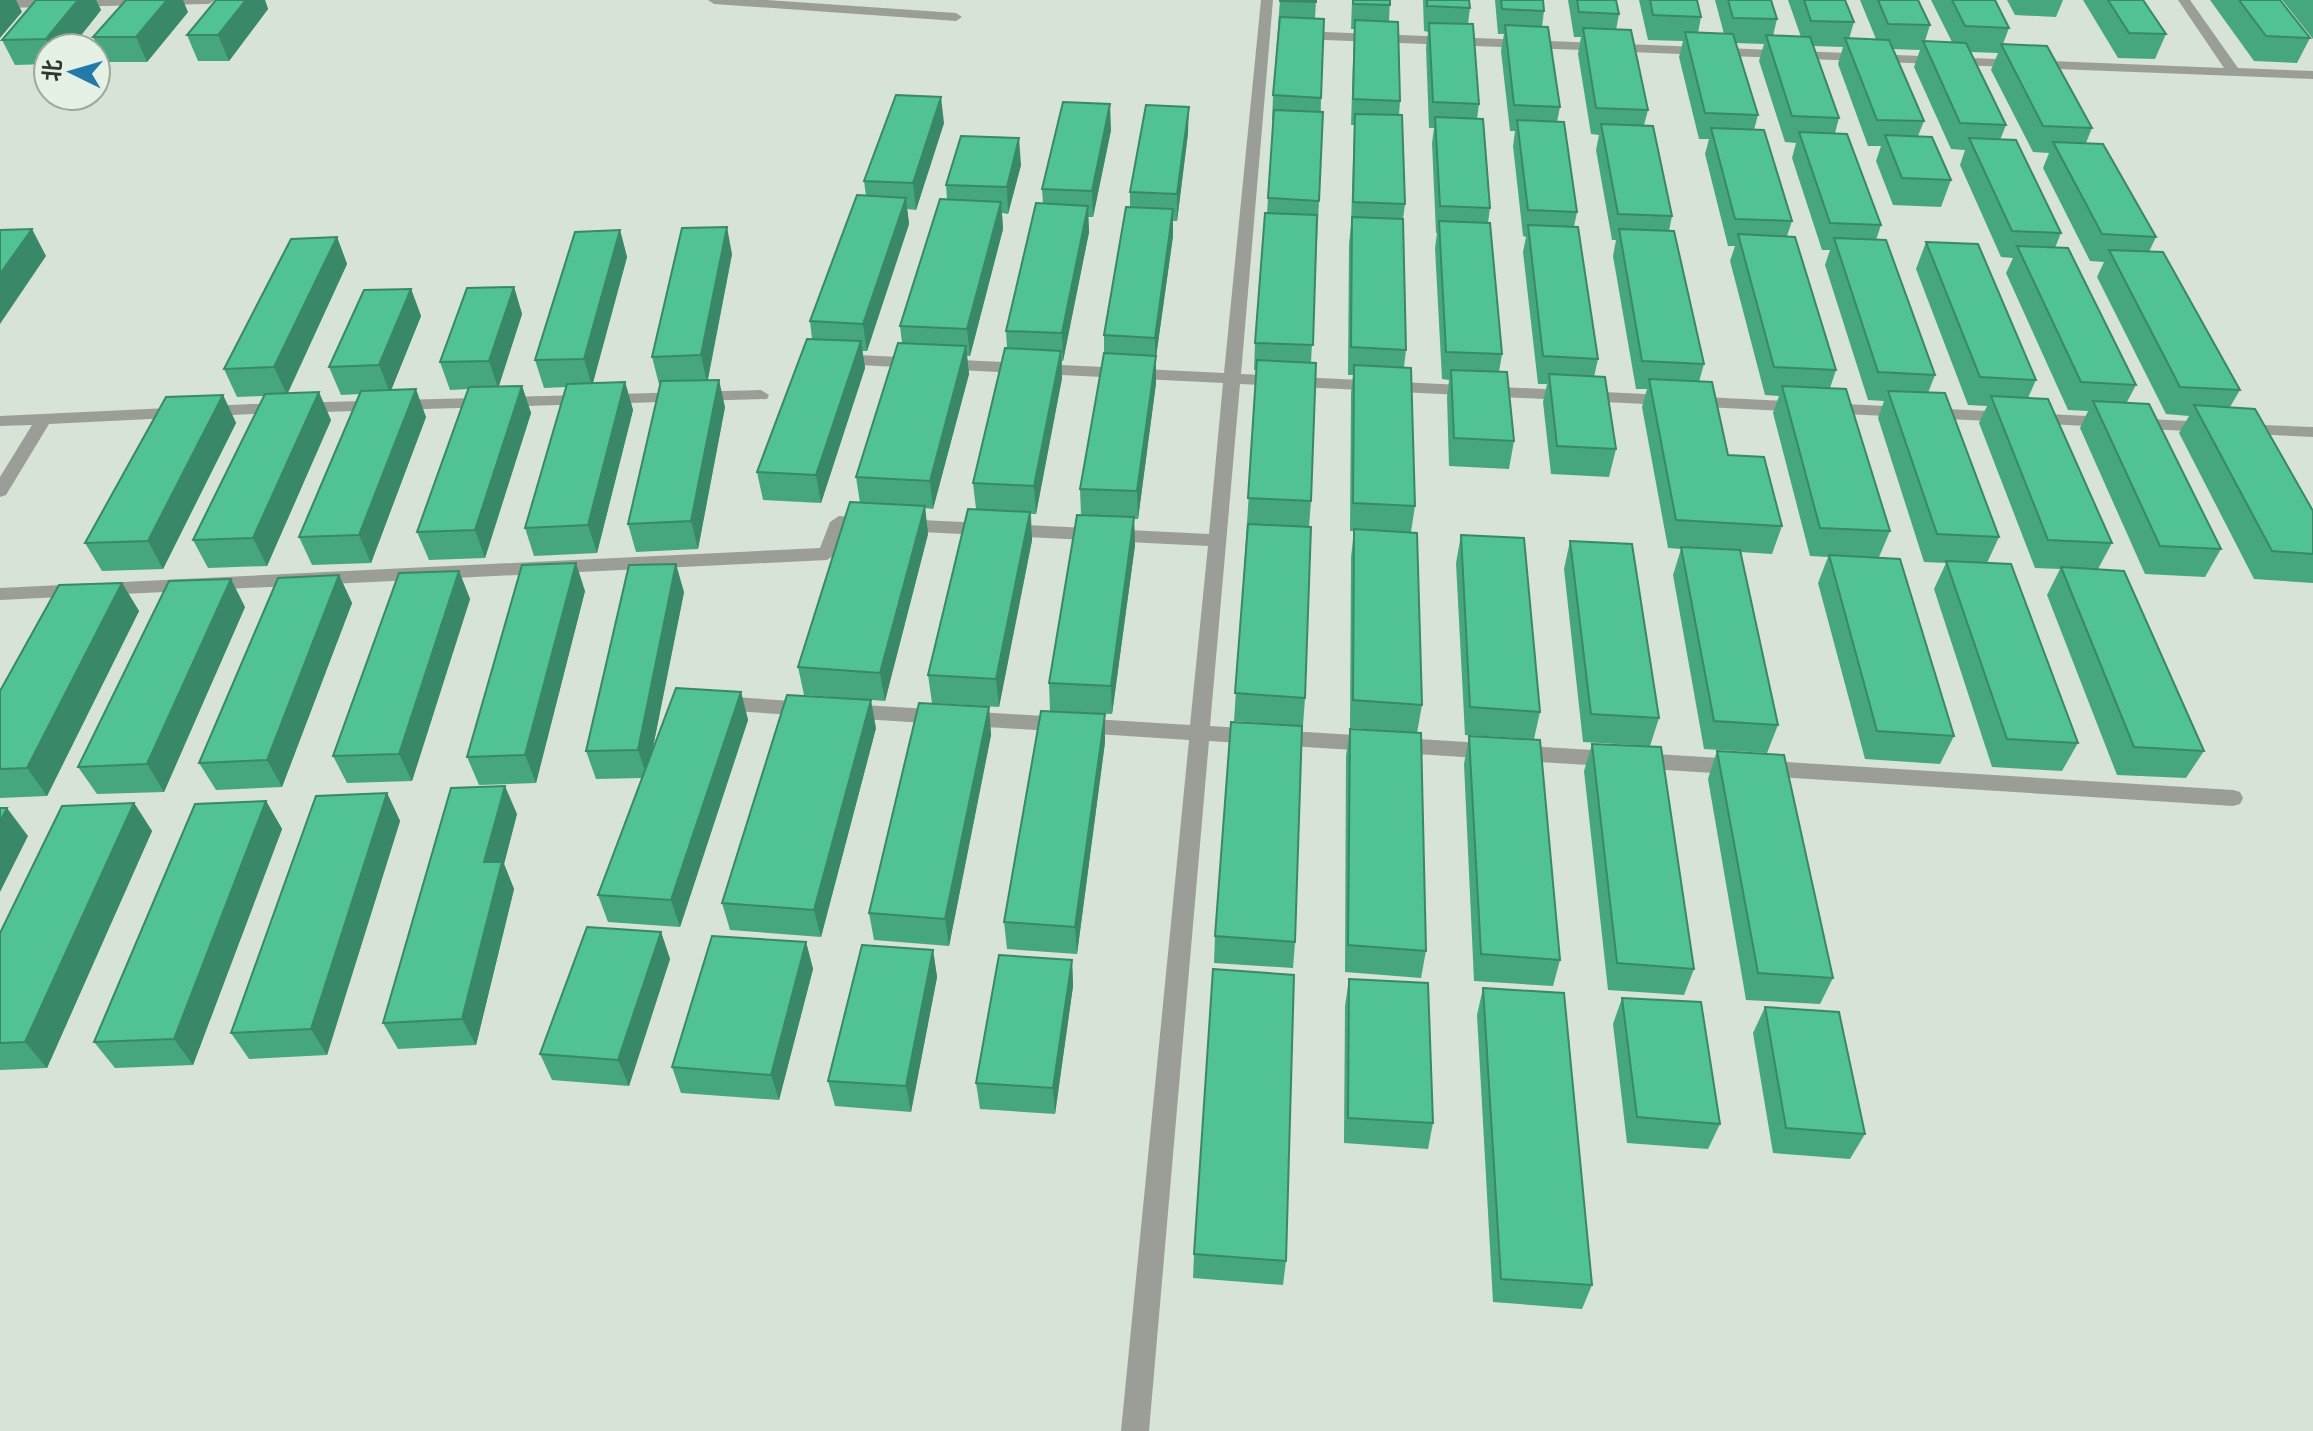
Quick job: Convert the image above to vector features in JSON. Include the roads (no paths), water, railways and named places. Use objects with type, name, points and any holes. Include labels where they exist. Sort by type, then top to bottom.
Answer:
[{"type":"lane","points":[[0,4],[209,0]]},
{"type":"lane","points":[[714,0],[956,17]]},
{"type":"lane","points":[[1135,1431],[1267,0]]},
{"type":"lane","points":[[2184,0],[2234,72]]},
{"type":"lane","points":[[1264,33],[2313,75]]},
{"type":"lane","points":[[826,359],[2313,432]]},
{"type":"lane","points":[[0,421],[252,409],[761,395]]},
{"type":"lane","points":[[0,491],[44,419]]},
{"type":"lane","points":[[0,594],[827,554],[839,522],[1217,540]]},
{"type":"lane","points":[[699,702],[2233,798]]}]
